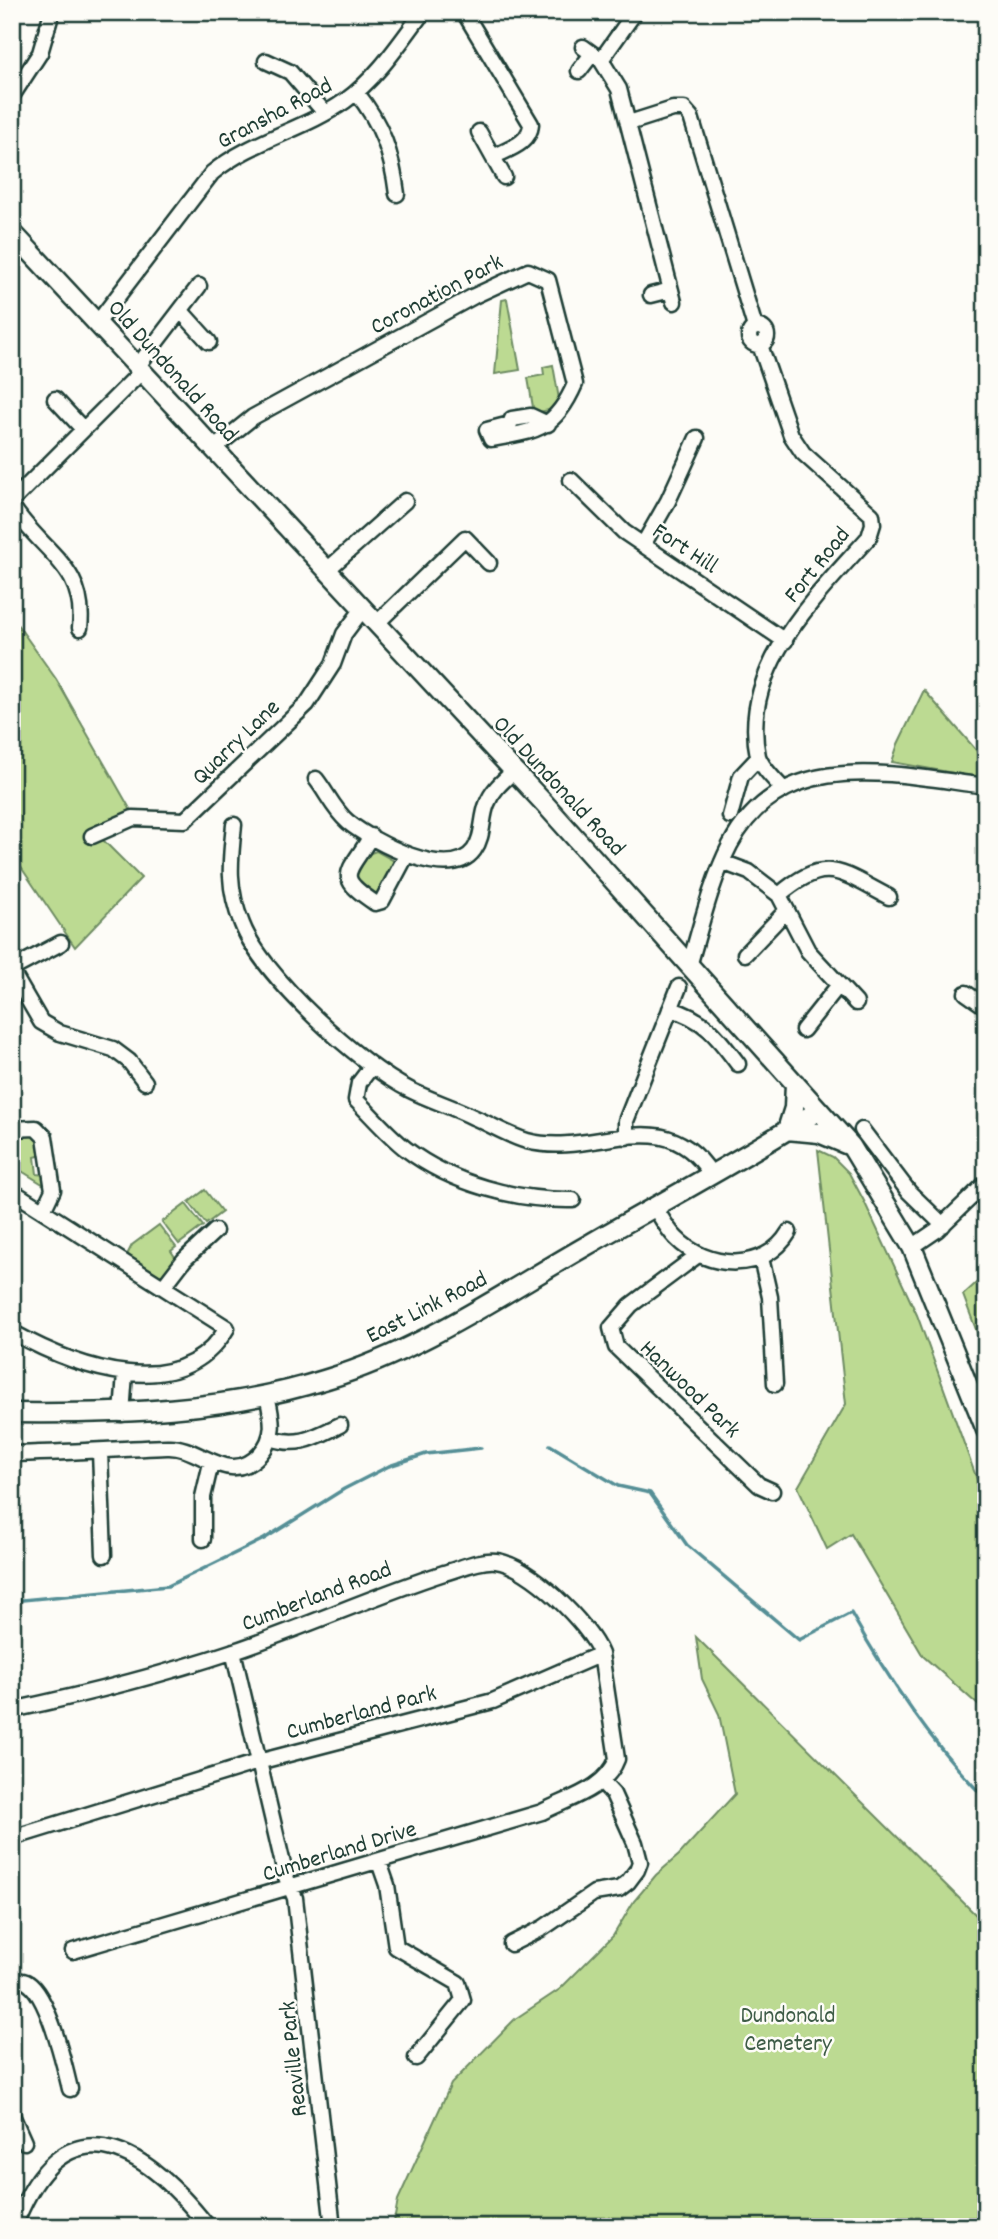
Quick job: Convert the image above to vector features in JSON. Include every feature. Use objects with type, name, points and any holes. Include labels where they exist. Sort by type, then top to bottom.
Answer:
[{"type":"street","points":[[12,96],[40,53],[52,12]]},
{"type":"street","name":"Gransha Road","points":[[98,322],[212,173],[236,155],[325,113],[356,92],[385,63],[423,12]]},
{"type":"street","points":[[464,12],[531,124],[531,133],[526,139],[493,157]]},
{"type":"street","points":[[579,71],[592,54],[635,12]]},
{"type":"street","points":[[592,54],[619,89],[673,296],[651,295]]},
{"type":"street","points":[[266,61],[290,72],[325,113]]},
{"type":"street","points":[[356,92],[386,138],[397,194]]},
{"type":"street","name":"Fort Road","points":[[629,123],[673,109],[684,109],[691,117],[755,327],[766,331],[766,340],[760,345],[791,435],[827,476],[872,515],[873,524],[869,537],[810,605],[765,673],[756,719],[758,758]]},
{"type":"street","points":[[479,132],[505,177]]},
{"type":"street","name":"Old Dundonald Road","points":[[12,232],[514,771],[851,1146],[912,1247],[986,1430]]},
{"type":"street","name":"Coronation Park","points":[[213,449],[253,417],[474,296],[528,271],[548,280],[575,384],[568,400],[548,424]]},
{"type":"street","points":[[80,628],[82,609],[74,579],[12,504],[139,369],[199,286]]},
{"type":"street","points":[[181,311],[209,342]]},
{"type":"street","points":[[55,399],[82,428]]},
{"type":"street","points":[[643,545],[668,501],[697,438]]},
{"type":"street","name":"Fort Hill","points":[[571,480],[624,532],[785,641]]},
{"type":"street","points":[[326,571],[405,501]]},
{"type":"street","points":[[376,624],[464,538],[489,563]]},
{"type":"street","name":"Quarry Lane","points":[[92,836],[133,818],[185,820],[307,704],[333,664],[344,634],[362,610]]},
{"type":"street","points":[[730,816],[741,776],[758,758],[784,790]]},
{"type":"street","points":[[316,779],[332,806],[348,822],[407,854],[450,865],[466,860],[481,836],[486,804],[496,787],[514,771]]},
{"type":"street","points":[[689,966],[722,862],[743,825],[762,804],[796,782],[828,774],[868,772],[986,786]]},
{"type":"street","points":[[234,825],[228,872],[242,925],[265,962],[294,995],[372,1066],[409,1089],[527,1141],[576,1146],[626,1138],[637,1133],[668,1138],[687,1146],[711,1174]]},
{"type":"street","points":[[371,836],[349,872],[348,880],[352,888],[375,903],[382,901],[407,854]]},
{"type":"street","points":[[722,862],[749,872],[779,895],[808,951],[856,1003]]},
{"type":"street","points":[[779,895],[799,878],[816,870],[835,870],[888,897]]},
{"type":"street","points":[[745,954],[787,910]]},
{"type":"street","points":[[61,943],[12,970],[41,1022],[60,1033],[113,1049],[129,1061],[145,1082]]},
{"type":"street","points":[[803,1030],[838,986]]},
{"type":"street","points":[[626,1138],[626,1121],[679,987]]},
{"type":"street","points":[[966,993],[986,1007]]},
{"type":"street","points":[[670,1009],[691,1014],[712,1029],[738,1064]]},
{"type":"street","points":[[372,1066],[359,1083],[356,1100],[407,1150],[476,1184],[541,1201],[573,1200]]},
{"type":"street","points":[[795,1083],[794,1108],[787,1130],[819,1133],[851,1146]]},
{"type":"street","name":"East Link Road","points":[[12,1413],[122,1414],[201,1407],[267,1395],[327,1379],[400,1350],[819,1110]]},
{"type":"street","points":[[12,1129],[36,1128],[45,1138],[53,1190],[43,1211]]},
{"type":"street","points":[[862,1130],[909,1192],[943,1225]]},
{"type":"street","points":[[912,1247],[943,1225],[986,1183]]},
{"type":"street","points":[[12,1191],[227,1328],[209,1353],[194,1363],[156,1373],[125,1373],[71,1361],[12,1332]]},
{"type":"street","points":[[654,1206],[676,1238],[698,1255],[736,1264],[761,1258],[783,1243],[789,1232]]},
{"type":"street","points":[[164,1286],[184,1260],[215,1231]]},
{"type":"street","name":"Hanwood Park","points":[[698,1255],[631,1305],[611,1328],[616,1347],[759,1485],[772,1492]]},
{"type":"street","points":[[761,1258],[770,1297],[775,1384]]},
{"type":"street","points":[[122,1414],[125,1373]]},
{"type":"street","points":[[12,1454],[100,1452],[171,1446],[186,1450],[211,1463],[237,1468],[254,1460],[271,1438],[272,1418],[267,1395]]},
{"type":"street","points":[[271,1438],[290,1444],[303,1443],[341,1425]]},
{"type":"street","points":[[100,1452],[104,1555]]},
{"type":"street","points":[[203,1539],[202,1497],[211,1463]]},
{"type":"street","name":"Cumberland Road","points":[[12,1710],[76,1696],[233,1651],[394,1589],[495,1560],[512,1567],[556,1599],[583,1623],[595,1639],[601,1654]]},
{"type":"street","name":"Reaville Park","points":[[233,1651],[258,1762],[290,1888],[295,1898],[333,2227]]},
{"type":"street","points":[[511,1944],[543,1928],[594,1893],[618,1889],[638,1870],[640,1862],[635,1843],[607,1778],[617,1759],[601,1654]]},
{"type":"street","name":"Cumberland Park","points":[[12,1838],[258,1762],[493,1701],[601,1654]]},
{"type":"street","name":"Cumberland Drive","points":[[73,1951],[379,1863],[542,1812],[607,1778]]},
{"type":"street","points":[[379,1863],[387,1885],[396,1947],[458,1983],[463,1991],[463,2000],[416,2058]]},
{"type":"street","points":[[13,1977],[27,1982],[38,1994],[59,2048],[70,2089]]},
{"type":"street","points":[[12,2115],[24,2142]]},
{"type":"street","points":[[14,2227],[44,2170],[77,2149],[97,2146],[121,2151],[146,2163],[181,2193],[208,2227]]},
{"type":"green space","points":[[507,299],[520,370],[495,374],[502,300]]},
{"type":"green space","points":[[553,365],[559,399],[549,410],[534,413],[528,378],[544,375],[543,367]]},
{"type":"green space","points":[[12,617],[56,679],[133,814],[93,830],[141,878],[75,947],[12,854]]},
{"type":"green space","points":[[924,690],[983,758],[986,773],[981,778],[892,762]]},
{"type":"green space","points":[[376,851],[394,861],[380,892],[376,894],[357,883],[355,876],[368,854]]},
{"type":"green space","points":[[32,1134],[43,1142],[42,1155],[35,1157],[37,1174],[45,1175],[49,1188],[12,1165],[12,1145],[16,1144],[17,1137]]},
{"type":"green space","points":[[818,1150],[833,1157],[849,1173],[864,1201],[917,1315],[986,1504],[986,1712],[923,1656],[851,1534],[827,1549],[798,1487],[846,1404]]},
{"type":"green space","points":[[205,1190],[222,1212],[206,1224],[189,1202]]},
{"type":"green space","points":[[186,1204],[203,1226],[179,1244],[162,1222]]},
{"type":"green space","points":[[159,1225],[176,1247],[171,1251],[177,1260],[161,1277],[127,1255],[132,1245]]},
{"type":"green space","points":[[986,1274],[986,1356],[963,1295]]},
{"type":"green space","name":"Dundonald Cemetery","points":[[696,1637],[986,1925],[986,2227],[393,2227],[398,2200],[451,2084],[515,2019],[560,1989],[613,1936],[634,1901],[656,1875],[679,1855],[735,1794],[719,1714],[702,1679]]},
{"type":"waterway","points":[[550,1445],[618,1486],[650,1493],[687,1545],[799,1640],[851,1613],[880,1662],[929,1734],[986,1799]]},
{"type":"waterway","points":[[12,1601],[168,1586],[264,1539],[344,1489],[389,1466],[426,1454],[481,1448]]}]
